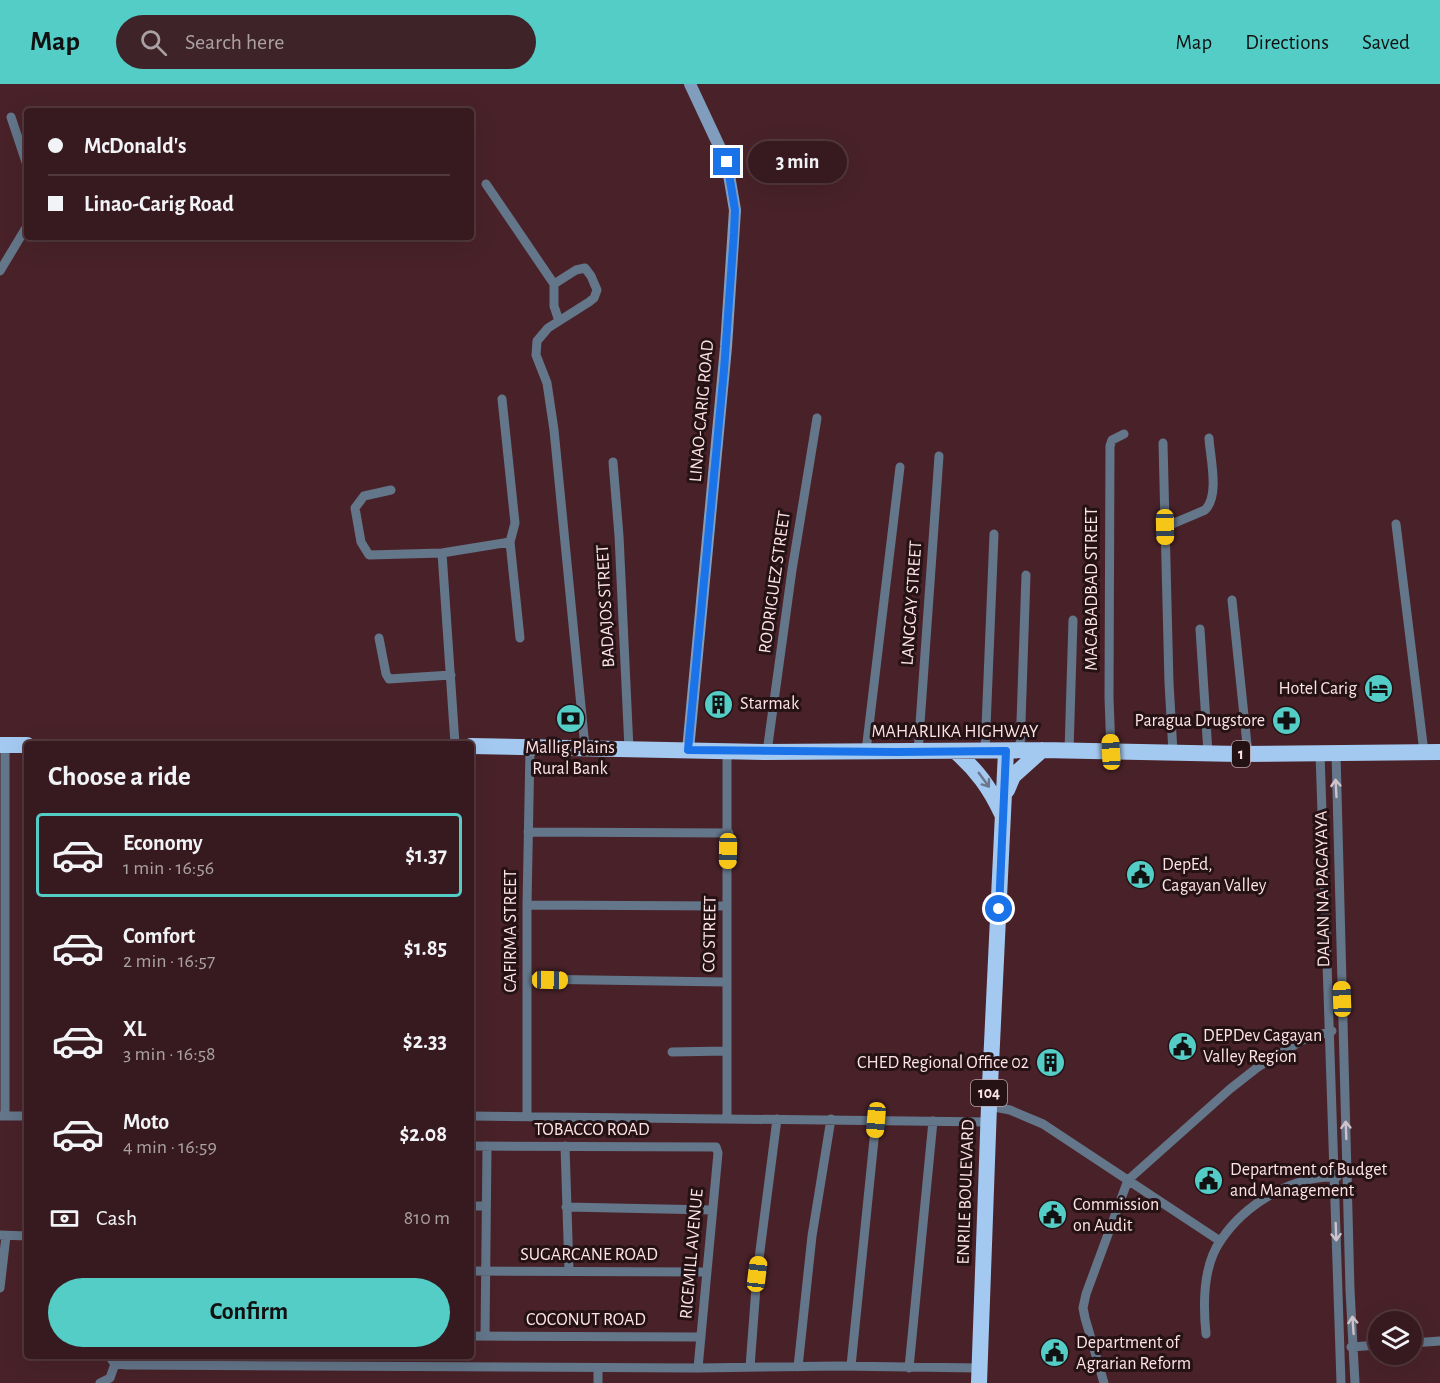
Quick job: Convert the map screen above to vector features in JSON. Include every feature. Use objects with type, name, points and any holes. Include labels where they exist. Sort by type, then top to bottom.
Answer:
[{"type":"highway","points":[[3,745],[24,745]]},
{"type":"highway","name":"MAHARLIKA HIGHWAY","points":[[474,746],[767,752],[1042,750],[1248,754],[1432,752]]},
{"type":"highway","points":[[1004,810],[1013,776],[1042,750]]},
{"type":"highway","points":[[955,751],[980,774],[1004,810]]},
{"type":"highway","name":"ENRILE BOULEVARD","points":[[979,1376],[1004,810],[1013,751]]},
{"type":"main road","name":"LINAO-CARIG ROAD","points":[[688,750],[725,359],[735,210],[727,162],[690,84]]},
{"type":"street","points":[[11,117],[24,156]]},
{"type":"street","points":[[486,184],[554,284],[554,306],[559,321]]},
{"type":"street","points":[[0,271],[24,231]]},
{"type":"street","points":[[554,284],[576,270],[585,268],[597,290],[594,298],[541,335],[535,352],[546,379],[551,410],[585,747]]},
{"type":"street","points":[[502,399],[515,523],[510,542],[520,638]]},
{"type":"street","name":"RODRIGUEZ STREET","points":[[767,752],[792,570],[817,418]]},
{"type":"street","name":"MACABADBAD STREET","points":[[1111,752],[1109,467],[1112,440],[1124,434]]},
{"type":"street","points":[[1165,527],[1206,510],[1210,505],[1213,489],[1209,438]]},
{"type":"street","points":[[1163,443],[1173,752]]},
{"type":"street","name":"LANGCAY STREET","points":[[918,752],[939,456]]},
{"type":"street","name":"BADAJOS STREET","points":[[613,462],[619,536],[629,749]]},
{"type":"street","points":[[866,751],[900,466]]},
{"type":"street","points":[[391,490],[364,496],[355,508],[361,542],[365,552],[374,556],[442,553],[510,542]]},
{"type":"street","points":[[1396,524],[1432,752]]},
{"type":"street","points":[[985,751],[994,534]]},
{"type":"street","points":[[442,553],[456,741]]},
{"type":"street","points":[[1013,751],[1026,575]]},
{"type":"street","points":[[1232,600],[1248,754]]},
{"type":"street","points":[[1069,751],[1072,621]]},
{"type":"street","points":[[1200,629],[1209,753]]},
{"type":"street","points":[[379,638],[388,679],[451,675]]},
{"type":"street","points":[[3,745],[2,1116],[24,1116]]},
{"type":"street","name":"CAFIRMA STREET","points":[[527,1115],[530,748]]},
{"type":"street","name":"CO STREET","points":[[727,1118],[728,750]]},
{"type":"street","name":"DALAN NA PAGAYAYA","points":[[1328,753],[1343,1031],[1350,1290],[1355,1383]]},
{"type":"street","name":"DALAN NA PAGAYAYA","points":[[1328,753],[1328,1031],[1341,1383]]},
{"type":"street","points":[[528,832],[729,833]]},
{"type":"street","points":[[527,906],[727,906]]},
{"type":"street","points":[[528,979],[726,982]]},
{"type":"street","points":[[1104,1383],[1083,1308],[1086,1294],[1128,1180],[1258,1067],[1303,1040],[1328,1031],[1343,1031]]},
{"type":"street","points":[[672,1052],[726,1051]]},
{"type":"street","points":[[474,1116],[933,1121],[1010,1110],[1043,1124],[1220,1241]]},
{"type":"street","points":[[750,1367],[757,1274],[777,1119]]},
{"type":"street","points":[[798,1367],[812,1236],[831,1119]]},
{"type":"street","points":[[851,1366],[876,1120]]},
{"type":"street","points":[[909,1368],[933,1121]]},
{"type":"street","name":"TOBACCO ROAD","points":[[474,1146],[712,1146]]},
{"type":"street","points":[[485,1336],[487,1146]]},
{"type":"street","points":[[565,1146],[569,1271]]},
{"type":"street","name":"RICEMILL AVENUE","points":[[698,1368],[718,1153],[716,1147],[712,1146]]},
{"type":"street","points":[[1206,1334],[1204,1292],[1220,1241],[1261,1201],[1278,1190],[1296,1183],[1334,1177],[1347,1179]]},
{"type":"street","points":[[474,1206],[486,1206]]},
{"type":"street","points":[[566,1207],[712,1210]]},
{"type":"street","points":[[0,1288],[3,1235],[24,1236]]},
{"type":"street","name":"SUGARCANE ROAD","points":[[474,1271],[706,1272]]},
{"type":"street","name":"COCONUT ROAD","points":[[474,1336],[700,1337]]},
{"type":"street","points":[[1422,1342],[1440,1341]]},
{"type":"street","points":[[1341,1347],[1368,1345]]},
{"type":"street","points":[[100,1383],[110,1378],[112,1360],[598,1368],[851,1366],[909,1368],[979,1376]]},
{"type":"street","points":[[598,1368],[598,1383]]},
{"type":"place","name":"Hotel Carig","points":[[1378,689]]},
{"type":"place","name":"Starmak","points":[[719,704]]},
{"type":"place","name":"Mallig Plains Rural Bank","points":[[570,719]]},
{"type":"place","name":"Paragua Drugstore","points":[[1286,721]]},
{"type":"place","name":"DepEd, Cagayan Valley","points":[[1141,875]]},
{"type":"place","name":"DEPDev Cagayan Valley Region","points":[[1182,1046]]},
{"type":"place","name":"CHED Regional Office 02","points":[[1050,1063]]},
{"type":"place","name":"Department of Budget and Management","points":[[1209,1180]]},
{"type":"place","name":"Commission on Audit","points":[[1052,1215]]},
{"type":"place","name":"Department of Agrarian Reform","points":[[1055,1353]]},
{"type":"route","points":[[727,162],[733,189],[734,233],[724,370],[688,750],[1006,751],[999,909]]}]
